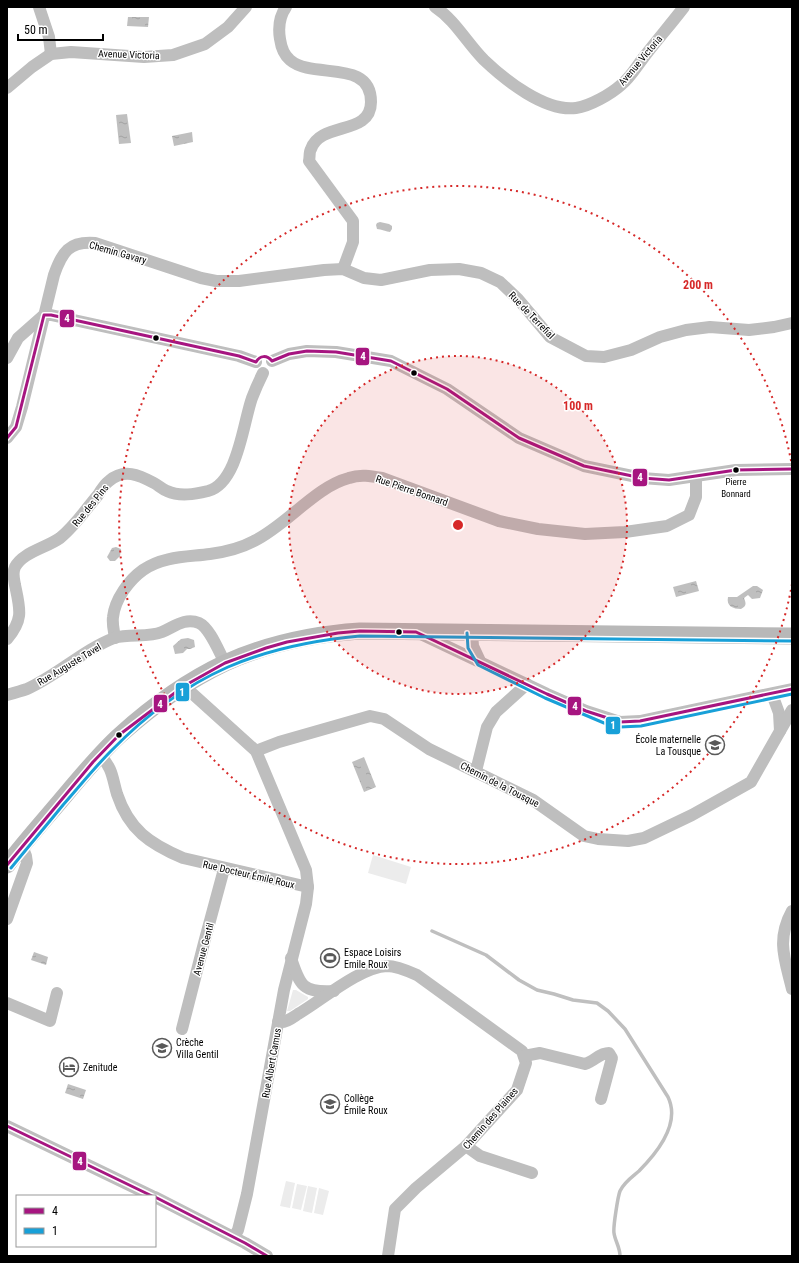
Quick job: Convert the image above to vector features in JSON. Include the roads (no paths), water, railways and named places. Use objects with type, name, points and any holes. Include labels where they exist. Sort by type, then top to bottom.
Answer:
[{"type":"main road","points":[[7,865],[100,755],[119,735],[184,686],[225,663],[266,648],[338,632],[360,631],[792,636]]},
{"type":"street","points":[[39,7],[49,37],[52,54]]},
{"type":"street","name":"Avenue Victoria","points":[[7,88],[32,67],[52,54],[71,52],[144,57],[173,56],[205,44],[228,27],[246,7]]},
{"type":"street","points":[[286,7],[281,15],[278,29],[282,48],[290,60],[305,67],[351,73],[365,82],[371,92],[369,114],[362,121],[355,125],[340,128],[320,136],[311,148],[309,161],[353,221],[353,242],[343,269]]},
{"type":"street","name":"Avenue Victoria","points":[[435,7],[441,11],[465,36],[483,59],[518,89],[542,102],[576,108],[598,100],[621,85],[684,7]]},
{"type":"street","name":"Chemin Gavary","points":[[7,438],[16,427],[22,407],[54,275],[60,258],[69,247],[83,242],[95,243],[201,278],[216,281],[238,281],[343,269]]},
{"type":"street","name":"Rue de Terrefial","points":[[343,269],[364,278],[381,280],[430,270],[459,269],[481,273],[500,282],[518,299],[550,337],[586,356],[604,357],[631,350],[660,337],[686,330],[710,327],[748,330],[792,323]]},
{"type":"street","points":[[7,358],[18,338],[44,315],[239,356],[256,362]]},
{"type":"street","points":[[272,361],[289,354],[307,351],[336,352],[391,361],[447,389],[519,438],[584,466],[642,478],[669,480],[736,470],[792,469]]},
{"type":"street","points":[[265,356],[270,358],[272,361],[272,369],[267,373],[257,370],[256,362],[259,357],[265,356]]},
{"type":"street","name":"Rue des Pins","points":[[7,639],[15,629],[20,614],[13,578],[14,570],[18,561],[59,538],[70,529],[110,480],[122,474],[134,473],[166,491],[177,494],[188,495],[211,490],[220,484],[228,474],[234,462],[252,398],[263,373]]},
{"type":"street","name":"Rue Pierre Bonnard","points":[[115,638],[113,617],[115,607],[132,579],[144,569],[170,559],[212,554],[253,542],[272,532],[333,484],[349,478],[366,475],[382,478],[499,521],[538,529],[585,534],[625,532],[667,526],[689,515],[696,497],[696,476]]},
{"type":"street","name":"Rue Auguste Tavel","points":[[7,695],[27,689],[91,649],[115,638],[154,634],[162,632],[183,622],[193,621],[200,623],[207,629],[225,663]]},
{"type":"street","points":[[416,632],[547,694],[599,716],[620,722],[630,722],[792,689]]},
{"type":"street","points":[[472,633],[473,646],[480,661]]},
{"type":"street","points":[[476,771],[487,727],[496,712],[527,684]]},
{"type":"street","name":"Rue Docteur Émile Roux","points":[[100,755],[107,763],[112,773],[124,812],[134,827],[149,840],[168,852],[183,858],[224,869],[308,887],[306,870],[256,751],[184,686]]},
{"type":"street","points":[[772,694],[778,713],[780,731]]},
{"type":"street","name":"Chemin de la Tousque","points":[[256,751],[279,742],[370,716],[384,719],[429,749],[533,800],[584,836],[598,839],[628,841],[644,838],[685,818],[751,782],[792,710]]},
{"type":"street","points":[[7,919],[27,863],[22,846]]},
{"type":"street","name":"Avenue Gentil","points":[[182,1029],[224,869]]},
{"type":"street","name":"Rue Albert Camus","points":[[234,1238],[238,1230],[247,1194],[284,990],[306,904],[308,887]]},
{"type":"street","points":[[792,912],[782,939],[784,956],[792,989]]},
{"type":"street","points":[[291,958],[300,982],[313,991],[334,991]]},
{"type":"street","points":[[278,1022],[285,1022],[313,1006],[361,974],[389,966],[404,969],[417,975],[433,986],[522,1051],[524,1056],[540,1053],[585,1064],[592,1062],[603,1053],[609,1053],[612,1058],[601,1099]]},
{"type":"street","points":[[284,990],[288,984],[300,982]]},
{"type":"street","points":[[313,991],[315,999],[313,1006]]},
{"type":"street","points":[[7,1003],[50,1021],[57,993]]},
{"type":"street","name":"Chemin des Plaines","points":[[388,1256],[395,1208],[416,1188],[466,1146],[517,1090],[526,1063],[524,1056]]},
{"type":"street","points":[[7,1126],[150,1195]]},
{"type":"street","points":[[466,1146],[480,1156],[532,1173]]},
{"type":"street","points":[[156,1198],[266,1256]]},
{"type":"water","points":[[128,17],[149,17],[148,27],[127,26]]},
{"type":"water","points":[[127,114],[131,143],[119,144],[116,115]]},
{"type":"water","points":[[192,132],[193,142],[174,146],[172,136]]},
{"type":"water","points":[[380,222],[392,226],[390,232],[377,229],[376,225]]},
{"type":"water","points":[[116,547],[121,549],[120,556],[115,561],[110,561],[107,557],[112,548]]},
{"type":"water","points":[[696,581],[699,591],[676,597],[673,587]]},
{"type":"water","points":[[753,586],[757,586],[763,590],[760,598],[752,599],[748,595],[744,598],[746,604],[741,609],[733,608],[729,605],[728,597],[737,597]]},
{"type":"water","points":[[188,638],[194,640],[195,647],[187,649],[183,653],[175,654],[173,646],[181,639]]},
{"type":"water","points":[[364,757],[376,787],[364,792],[352,762]]},
{"type":"water","points":[[34,952],[48,957],[46,965],[31,960]]},
{"type":"water","points":[[68,1084],[86,1090],[83,1099],[65,1093]]},
{"type":"waterway","points":[[432,931],[486,955],[519,980],[537,990],[573,1000],[597,1003],[608,1011],[625,1029],[668,1097],[671,1107],[671,1117],[669,1128],[660,1147],[639,1171],[626,1182],[620,1191],[614,1230],[620,1256]]},
{"type":"place","name":"Pierre Bonnard","points":[[736,470]]},
{"type":"place","name":"École maternelle La Tousque","points":[[715,745]]},
{"type":"place","name":"Espace Loisirs Emile Roux","points":[[330,958]]},
{"type":"place","name":"Crèche Villa Gentil","points":[[162,1048]]},
{"type":"place","name":"Zenitude","points":[[69,1067]]},
{"type":"place","name":"Collège Émile Roux","points":[[330,1104]]}]
